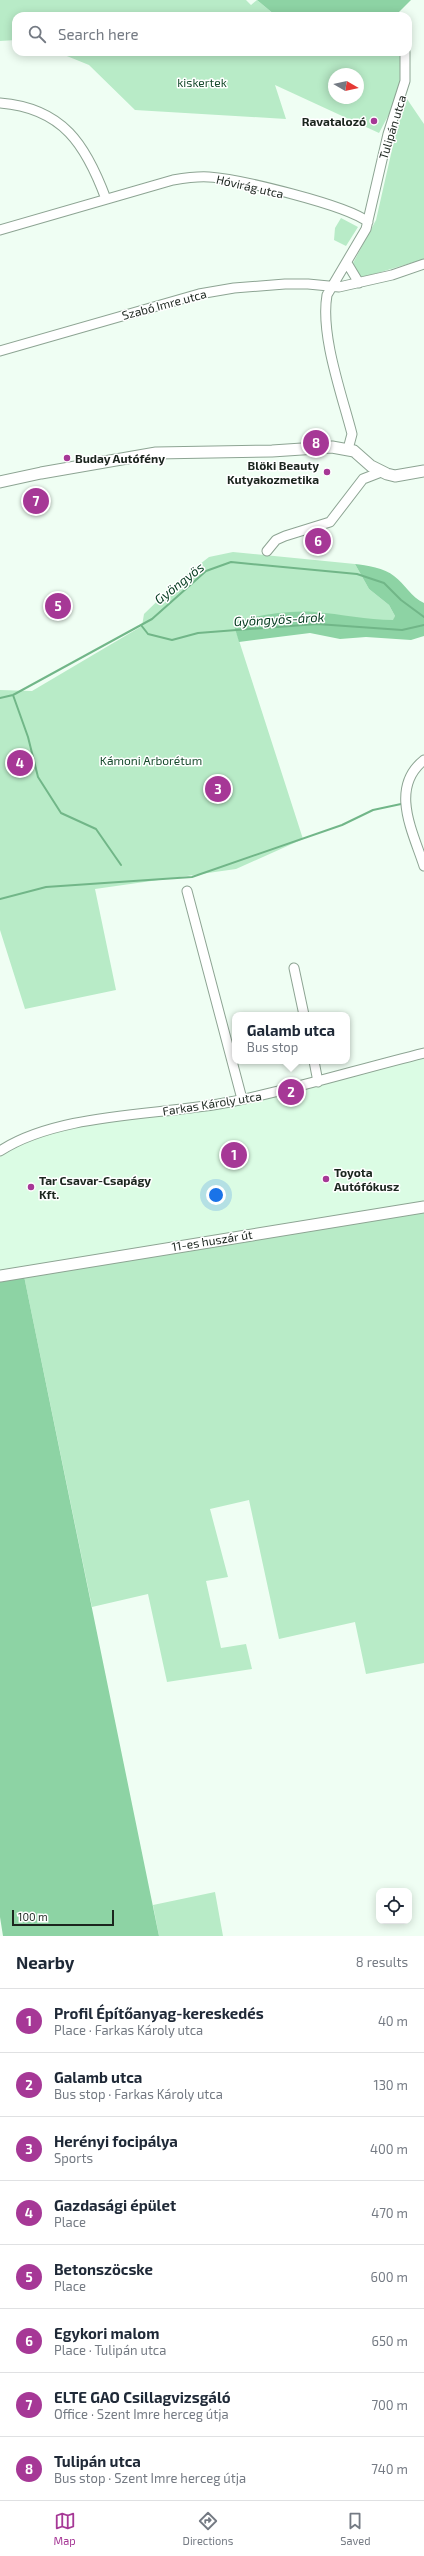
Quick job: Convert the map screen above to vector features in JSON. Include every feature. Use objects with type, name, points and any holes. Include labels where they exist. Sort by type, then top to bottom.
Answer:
[{"type":"main road","points":[[0,482],[41,473],[156,453],[260,452],[332,447],[348,449],[381,472],[395,476],[424,471]]},
{"type":"main road","name":"11-es huszár út","points":[[0,1276],[424,1207]]},
{"type":"street","name":"Tulipán utca","points":[[348,449],[352,434],[325,321],[327,295],[347,263],[368,222],[388,134],[405,81],[405,56]]},
{"type":"street","points":[[0,103],[32,109],[64,126],[77,140],[89,158],[106,199]]},
{"type":"street","name":"Hóvirág utca","points":[[0,230],[173,180],[209,177],[238,181],[325,204],[346,210],[368,222]]},
{"type":"street","points":[[347,263],[359,283]]},
{"type":"street","points":[[332,286],[359,283],[424,264]]},
{"type":"street","name":"Szabó Imre utca","points":[[0,351],[210,292],[285,284],[332,286]]},
{"type":"street","points":[[267,551],[276,540],[330,522],[363,479],[367,463]]},
{"type":"street","points":[[363,479],[381,472]]},
{"type":"street","points":[[424,760],[411,775],[405,796],[407,815],[424,866]]},
{"type":"street","points":[[187,891],[232,1061]]},
{"type":"street","points":[[294,968],[303,1012]]},
{"type":"street","name":"Farkas Károly utca","points":[[0,1151],[31,1136],[79,1124],[242,1099],[318,1082],[424,1053]]},
{"type":"street","points":[[233,1064],[242,1099]]},
{"type":"street","points":[[315,1064],[318,1082]]},
{"type":"shaded area","points":[[424,1057],[424,1210],[0,1280],[0,1154],[19,1144],[64,1130]]},
{"type":"green space","points":[[0,0],[246,0],[251,5],[257,0],[271,12],[12,12],[12,40],[0,41]]},
{"type":"green space","points":[[257,0],[411,0],[399,12],[271,12]]},
{"type":"green space","name":"kiskertek","points":[[67,56],[400,56],[403,88],[379,133],[275,85],[286,119],[135,110],[89,65]]},
{"type":"green space","points":[[407,99],[424,124],[424,259],[361,278],[353,263],[376,220],[396,132]]},
{"type":"green space","points":[[341,218],[358,227],[346,246],[334,240],[335,228]]},
{"type":"green space","name":"Kámoni Arborétum","points":[[233,552],[355,564],[369,589],[389,605],[395,616],[394,620],[372,620],[313,612],[233,622],[303,839],[236,869],[95,889],[116,990],[25,1009],[0,930],[0,690],[32,691],[142,626],[144,614],[177,582],[209,557]]},
{"type":"green space","points":[[355,564],[375,567],[390,573],[398,579],[415,597],[424,603],[424,636],[411,640],[366,637],[340,639],[310,633],[239,642],[233,622],[274,614],[315,612],[393,620],[395,616],[389,605],[369,589]]},
{"type":"green space","points":[[424,1210],[424,1663],[366,1674],[355,1622],[279,1639],[249,1500],[210,1509],[228,1577],[206,1581],[221,1648],[246,1644],[252,1669],[167,1682],[148,1594],[92,1607],[24,1276]]},
{"type":"green space","points":[[24,1276],[159,1936],[3,1936],[0,1917],[0,1280]]},
{"type":"green space","points":[[215,1892],[223,1936],[159,1936],[153,1905]]},
{"type":"waterway","name":"Gyöngyös","points":[[0,698],[13,695],[152,619],[206,571],[231,562],[357,574],[384,583],[401,600],[424,617]]},
{"type":"waterway","name":"Gyöngyös-árok","points":[[141,625],[148,634],[172,640],[198,633],[317,624],[402,630],[424,625]]},
{"type":"waterway","points":[[13,695],[28,737],[38,777],[61,813],[96,829],[121,865]]},
{"type":"waterway","points":[[0,899],[46,887],[192,877],[342,825],[373,810],[401,804]]},
{"type":"place","name":"Ravatalozó","points":[[374,121]]},
{"type":"place","name":"Tulipán utca","points":[[316,443]]},
{"type":"place","name":"Buday Autófény","points":[[67,458]]},
{"type":"place","name":"Blöki Beauty Kutyakozmetika","points":[[327,472]]},
{"type":"place","name":"ELTE GAO Csillagvizsgáló","points":[[36,501]]},
{"type":"place","name":"Egykori malom","points":[[318,541]]},
{"type":"place","name":"Betonszöcske","points":[[58,606]]},
{"type":"place","name":"Gazdasági épület","points":[[20,763]]},
{"type":"place","name":"Herényi focipálya","points":[[218,789]]},
{"type":"place","name":"Galamb utca","points":[[291,1092]]},
{"type":"place","name":"Profil Építőanyag-kereskedés","points":[[234,1155]]},
{"type":"place","name":"Toyota Autófókusz","points":[[326,1179]]},
{"type":"place","name":"Tar Csavar-Csapágy Kft.","points":[[31,1187]]}]
